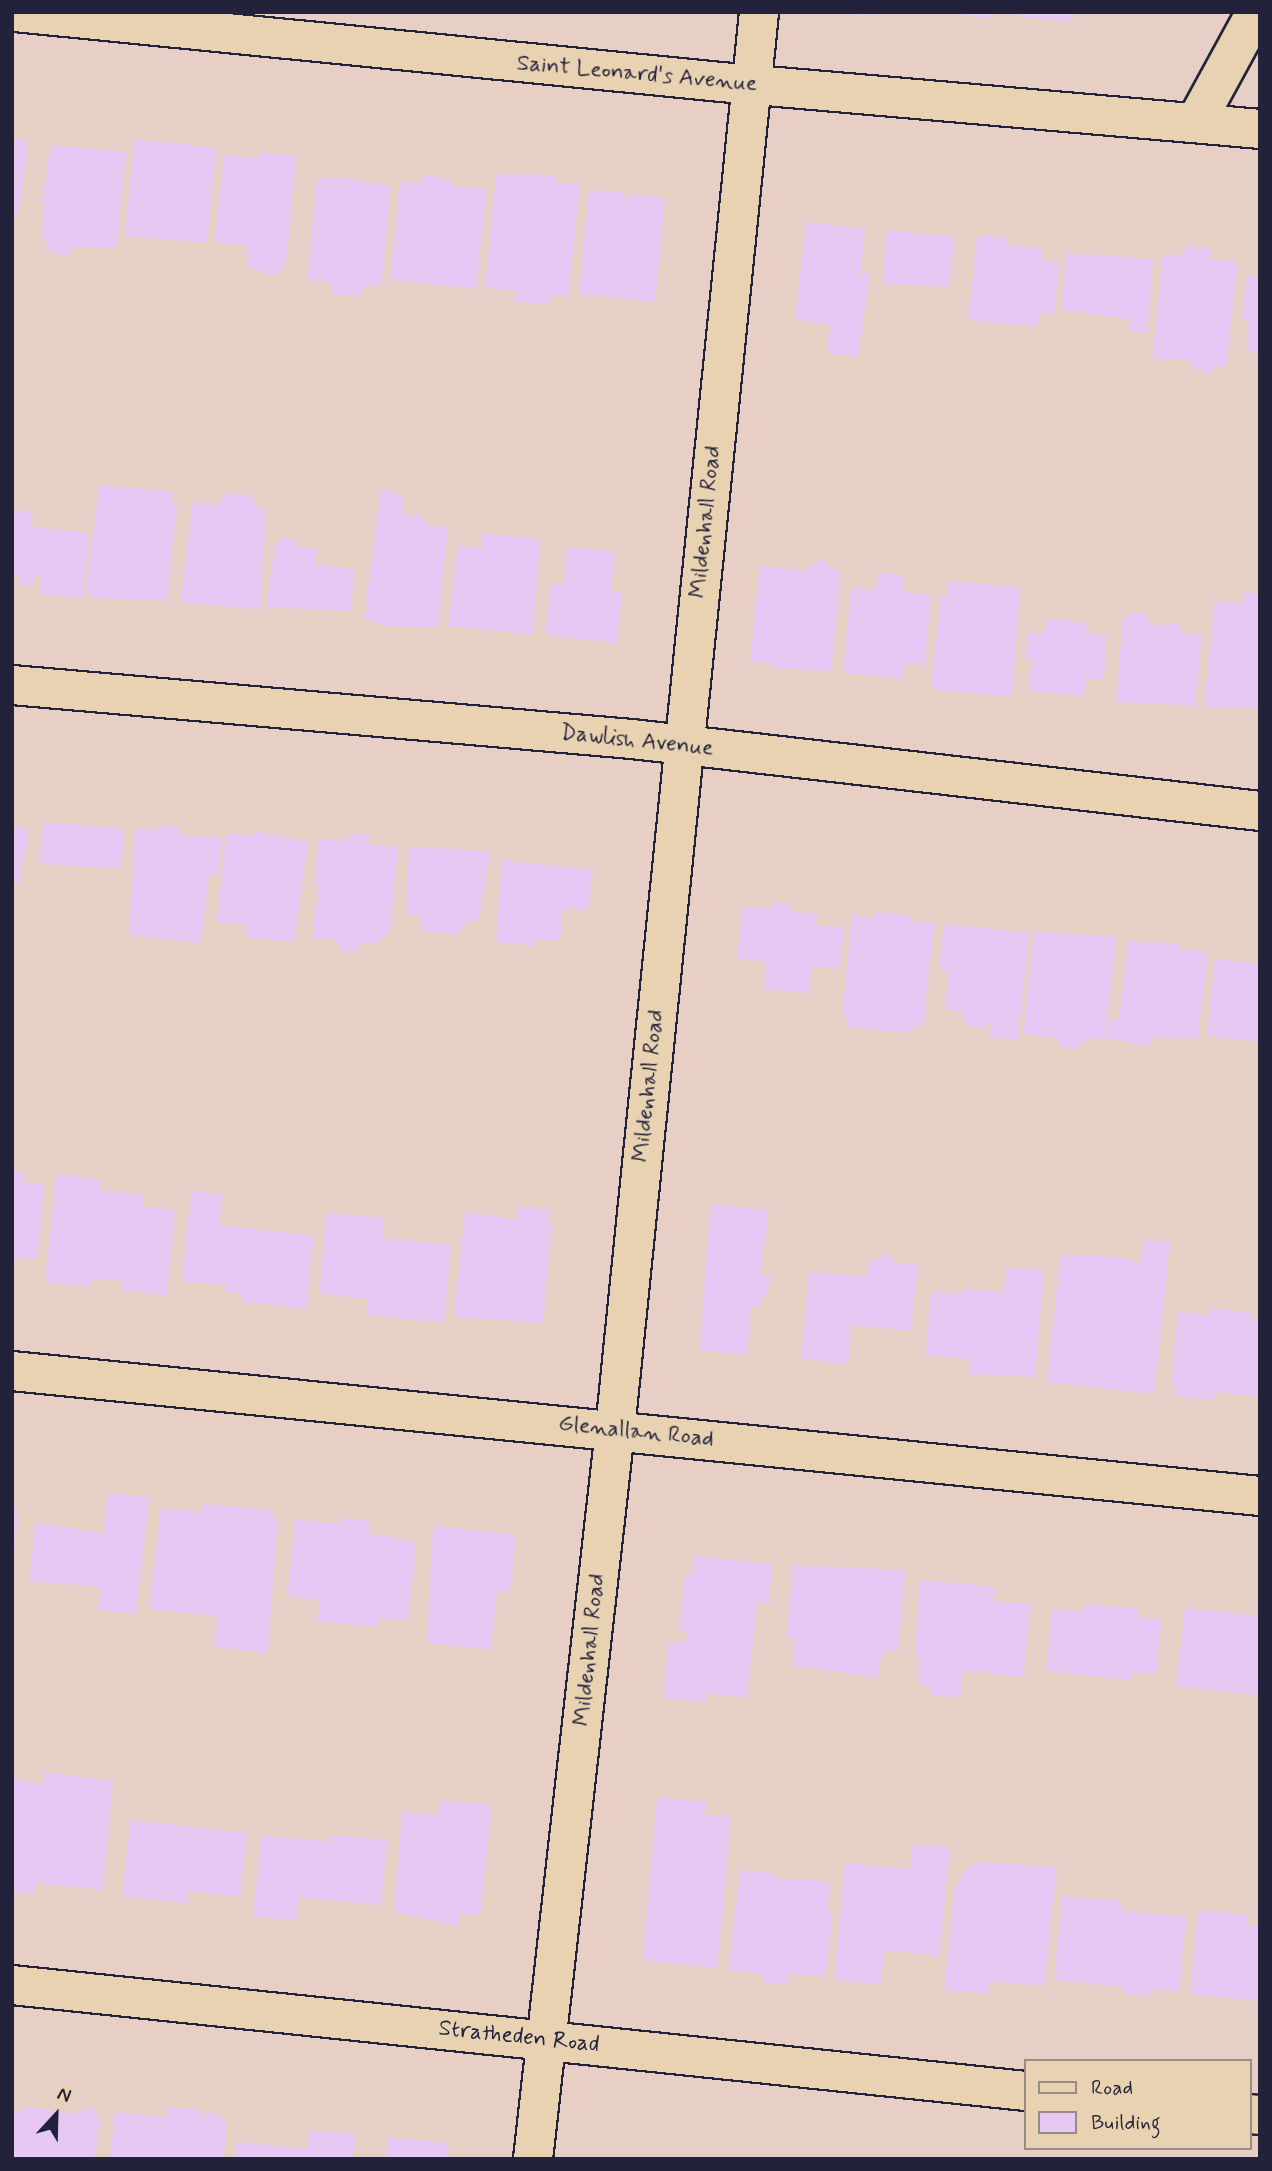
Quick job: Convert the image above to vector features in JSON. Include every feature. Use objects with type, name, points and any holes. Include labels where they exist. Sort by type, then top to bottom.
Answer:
[{"type":"street","name":"Saint Leonard's Avenue","points":[[15,12],[751,85],[1260,129]]},
{"type":"street","name":"Mildenhall Road","points":[[533,2159],[615,1430],[759,12]]},
{"type":"street","points":[[1196,122],[1256,12]]},
{"type":"street","name":"Dawlish Avenue","points":[[12,685],[683,746],[1260,811]]},
{"type":"street","name":"Glenallan Road","points":[[12,1371],[1260,1496]]},
{"type":"street","name":"Stratheden Road","points":[[12,1985],[1024,2091]]},
{"type":"building","points":[[842,12],[868,12],[868,17]]},
{"type":"building","points":[[938,12],[992,12],[992,19]]},
{"type":"building","points":[[1019,12],[1073,12],[1072,22],[1019,17]]},
{"type":"building","points":[[12,139],[28,140],[19,214],[12,213]]},
{"type":"building","points":[[134,139],[216,148],[207,243],[125,236]]},
{"type":"building","points":[[51,145],[126,152],[117,244],[113,248],[73,247],[70,256],[46,251],[47,238],[41,237],[45,204],[41,204]]},
{"type":"building","points":[[259,153],[296,156],[286,262],[282,271],[271,275],[248,267],[248,246],[215,242],[224,155],[259,158]]},
{"type":"building","points":[[496,174],[553,176],[558,184],[580,183],[568,297],[551,295],[550,305],[514,301],[515,291],[485,288]]},
{"type":"building","points":[[431,176],[451,181],[451,186],[487,189],[476,289],[390,280],[400,182],[422,184],[422,177]]},
{"type":"building","points":[[338,177],[391,186],[381,286],[365,285],[358,297],[334,295],[329,282],[307,280],[317,179]]},
{"type":"building","points":[[589,190],[623,193],[623,197],[631,198],[631,194],[665,198],[655,302],[579,294]]},
{"type":"building","points":[[806,222],[865,229],[860,276],[870,271],[858,357],[827,353],[830,324],[795,320]]},
{"type":"building","points":[[887,230],[955,237],[949,287],[886,284],[882,280]]},
{"type":"building","points":[[977,237],[1005,237],[1007,245],[1043,249],[1042,260],[1059,262],[1054,315],[1039,313],[1037,327],[968,320]]},
{"type":"building","points":[[1185,246],[1211,249],[1210,259],[1238,262],[1226,367],[1217,366],[1208,374],[1193,368],[1191,361],[1152,358],[1163,254],[1184,256]]},
{"type":"building","points":[[1066,253],[1153,259],[1147,333],[1129,332],[1130,319],[1061,310]]},
{"type":"building","points":[[1246,276],[1260,277],[1260,353],[1246,352],[1249,321],[1242,320]]},
{"type":"building","points":[[99,485],[173,492],[172,502],[177,503],[167,601],[91,598],[91,593],[86,593]]},
{"type":"building","points":[[381,489],[404,496],[402,514],[422,516],[426,525],[448,527],[438,627],[383,626],[364,618]]},
{"type":"building","points":[[226,493],[251,495],[259,509],[266,510],[260,610],[180,602],[193,502],[217,505]]},
{"type":"building","points":[[12,510],[32,512],[31,527],[89,533],[83,598],[39,594],[41,576],[35,576],[34,586],[19,584],[20,574],[12,574]]},
{"type":"building","points":[[482,533],[540,539],[533,634],[448,626],[458,545],[481,548]]},
{"type":"building","points":[[281,537],[294,539],[296,546],[317,549],[315,564],[355,570],[350,611],[266,607],[275,544]]},
{"type":"building","points":[[567,547],[615,552],[611,592],[622,592],[617,643],[545,635],[550,585],[564,584]]},
{"type":"building","points":[[820,559],[841,573],[831,671],[772,668],[773,664],[750,662],[760,565],[804,571]]},
{"type":"building","points":[[877,572],[904,575],[902,592],[931,595],[925,665],[904,663],[902,679],[843,673],[851,587],[876,590]]},
{"type":"building","points":[[949,581],[1020,588],[1012,697],[931,689],[941,595],[947,596]]},
{"type":"building","points":[[1244,592],[1260,594],[1260,708],[1204,707],[1214,601],[1243,604]]},
{"type":"building","points":[[1131,613],[1146,614],[1151,626],[1176,623],[1185,633],[1202,635],[1195,706],[1116,702],[1123,618]]},
{"type":"building","points":[[1046,618],[1087,623],[1086,633],[1106,635],[1104,680],[1086,678],[1084,696],[1028,691],[1032,659],[1025,658],[1028,632],[1044,634]]},
{"type":"building","points":[[44,822],[125,829],[121,868],[39,864]]},
{"type":"building","points":[[158,825],[179,827],[178,834],[222,838],[218,875],[209,875],[201,943],[129,935],[135,828],[157,831]]},
{"type":"building","points":[[12,827],[29,829],[19,884],[12,883]]},
{"type":"building","points":[[254,831],[308,842],[294,942],[245,937],[246,925],[217,922],[226,833],[254,836]]},
{"type":"building","points":[[350,833],[369,835],[368,844],[398,847],[390,931],[377,943],[360,942],[360,949],[352,953],[343,952],[336,940],[312,938],[319,884],[314,884],[318,839],[350,841]]},
{"type":"building","points":[[409,847],[490,851],[479,920],[466,922],[459,934],[423,931],[419,915],[406,914]]},
{"type":"building","points":[[502,860],[593,870],[588,910],[563,908],[560,941],[536,939],[535,946],[496,942]]},
{"type":"building","points":[[772,902],[789,904],[789,911],[817,914],[816,925],[844,927],[840,968],[812,966],[809,993],[763,989],[766,962],[737,959],[742,906],[772,909]]},
{"type":"building","points":[[878,912],[910,916],[914,922],[934,922],[924,1024],[905,1033],[847,1027],[848,1016],[842,1016],[852,914],[872,918]]},
{"type":"building","points":[[944,924],[1029,933],[1018,1040],[990,1038],[991,1022],[985,1028],[967,1025],[961,1011],[945,1009],[949,970],[939,969]]},
{"type":"building","points":[[1034,931],[1116,937],[1105,1040],[1089,1038],[1076,1049],[1063,1048],[1056,1038],[1023,1034]]},
{"type":"building","points":[[1128,941],[1180,944],[1180,949],[1208,952],[1198,1039],[1151,1037],[1150,1046],[1107,1038],[1109,1018],[1119,1019]]},
{"type":"building","points":[[1215,959],[1260,964],[1260,1042],[1207,1036]]},
{"type":"building","points":[[12,1171],[25,1173],[24,1182],[44,1184],[37,1259],[18,1257],[17,1262],[12,1262]]},
{"type":"building","points":[[56,1174],[101,1179],[100,1190],[143,1195],[142,1206],[175,1210],[167,1295],[122,1290],[123,1281],[91,1278],[90,1287],[45,1282]]},
{"type":"building","points":[[191,1191],[223,1195],[219,1225],[314,1236],[306,1309],[242,1302],[243,1294],[225,1292],[226,1285],[182,1281]]},
{"type":"building","points":[[711,1204],[769,1210],[760,1275],[770,1276],[767,1297],[761,1296],[760,1307],[751,1306],[747,1355],[699,1350]]},
{"type":"building","points":[[518,1206],[549,1210],[548,1220],[552,1221],[543,1323],[454,1317],[465,1211],[516,1220]]},
{"type":"building","points":[[326,1213],[384,1218],[382,1238],[451,1245],[444,1323],[367,1315],[368,1299],[319,1294]]},
{"type":"building","points":[[1143,1239],[1170,1242],[1154,1394],[1047,1382],[1060,1255],[1120,1257],[1141,1263]]},
{"type":"building","points":[[886,1252],[897,1263],[918,1264],[911,1331],[851,1325],[848,1364],[801,1359],[809,1272],[867,1277],[869,1259],[878,1260]]},
{"type":"building","points":[[1006,1267],[1044,1270],[1035,1377],[968,1374],[970,1359],[925,1355],[931,1291],[961,1294],[961,1288],[1004,1292]]},
{"type":"building","points":[[1211,1308],[1252,1313],[1251,1320],[1260,1321],[1260,1397],[1214,1392],[1213,1400],[1174,1396],[1175,1386],[1171,1385],[1178,1312],[1210,1315]]},
{"type":"building","points":[[108,1493],[149,1498],[136,1614],[98,1610],[100,1587],[29,1581],[35,1522],[104,1534]]},
{"type":"building","points":[[12,1500],[16,1501],[14,1514],[18,1514],[14,1555]]},
{"type":"building","points":[[205,1504],[273,1510],[272,1517],[278,1517],[268,1653],[214,1647],[217,1616],[149,1609],[161,1508],[199,1512]]},
{"type":"building","points":[[339,1518],[370,1521],[369,1533],[416,1542],[408,1621],[379,1618],[378,1627],[317,1622],[320,1600],[287,1596],[295,1519],[339,1524]]},
{"type":"building","points":[[433,1526],[516,1535],[510,1593],[497,1591],[491,1650],[427,1643]]},
{"type":"building","points":[[694,1556],[772,1564],[769,1603],[757,1602],[747,1698],[707,1693],[706,1702],[663,1698],[669,1642],[685,1643],[686,1631],[679,1630],[685,1573],[692,1575]]},
{"type":"building","points":[[793,1565],[905,1570],[898,1651],[884,1650],[877,1678],[792,1665],[795,1638],[786,1637]]},
{"type":"building","points":[[920,1580],[995,1587],[994,1601],[1031,1604],[1023,1677],[963,1670],[960,1698],[932,1695],[932,1689],[922,1687],[923,1683],[917,1682],[920,1658],[915,1657]]},
{"type":"building","points":[[1085,1604],[1139,1609],[1138,1617],[1162,1619],[1156,1674],[1132,1672],[1132,1680],[1046,1671],[1052,1608],[1083,1612]]},
{"type":"building","points":[[1185,1608],[1260,1616],[1260,1695],[1176,1687]]},
{"type":"building","points":[[44,1772],[113,1781],[103,1890],[35,1883],[34,1895],[12,1892],[12,1779],[43,1784]]},
{"type":"building","points":[[657,1797],[706,1802],[704,1815],[731,1817],[717,1968],[643,1960]]},
{"type":"building","points":[[441,1800],[492,1805],[480,1916],[460,1914],[459,1926],[394,1912],[402,1812],[438,1815]]},
{"type":"building","points":[[130,1820],[247,1833],[240,1897],[188,1891],[187,1903],[122,1896]]},
{"type":"building","points":[[261,1835],[329,1842],[330,1835],[387,1840],[381,1905],[298,1897],[296,1921],[253,1916]]},
{"type":"building","points":[[912,1844],[950,1847],[939,1956],[884,1950],[881,1985],[834,1980],[845,1863],[910,1869]]},
{"type":"building","points":[[977,1862],[1057,1867],[1044,1986],[989,1981],[988,1994],[944,1990],[955,1883],[960,1884],[961,1874]]},
{"type":"building","points":[[744,1870],[775,1874],[774,1879],[830,1881],[827,1911],[833,1912],[825,1977],[789,1973],[788,1985],[763,1982],[764,1974],[728,1970],[740,1873]]},
{"type":"building","points":[[1062,1896],[1122,1901],[1121,1911],[1186,1917],[1179,1992],[1149,1989],[1149,1996],[1123,1994],[1123,1987],[1054,1980]]},
{"type":"building","points":[[1198,1910],[1248,1915],[1247,1925],[1260,1926],[1260,2007],[1258,2001],[1190,1994]]},
{"type":"building","points":[[25,2106],[74,2114],[91,2107],[100,2118],[95,2159],[12,2159],[12,2112],[22,2113]]},
{"type":"building","points":[[168,2107],[199,2110],[202,2117],[205,2112],[218,2114],[227,2124],[223,2159],[110,2159],[115,2112],[167,2117]]},
{"type":"building","points":[[310,2130],[355,2134],[352,2159],[234,2159],[236,2142],[308,2149]]},
{"type":"building","points":[[388,2137],[449,2143],[447,2159],[386,2159]]}]
